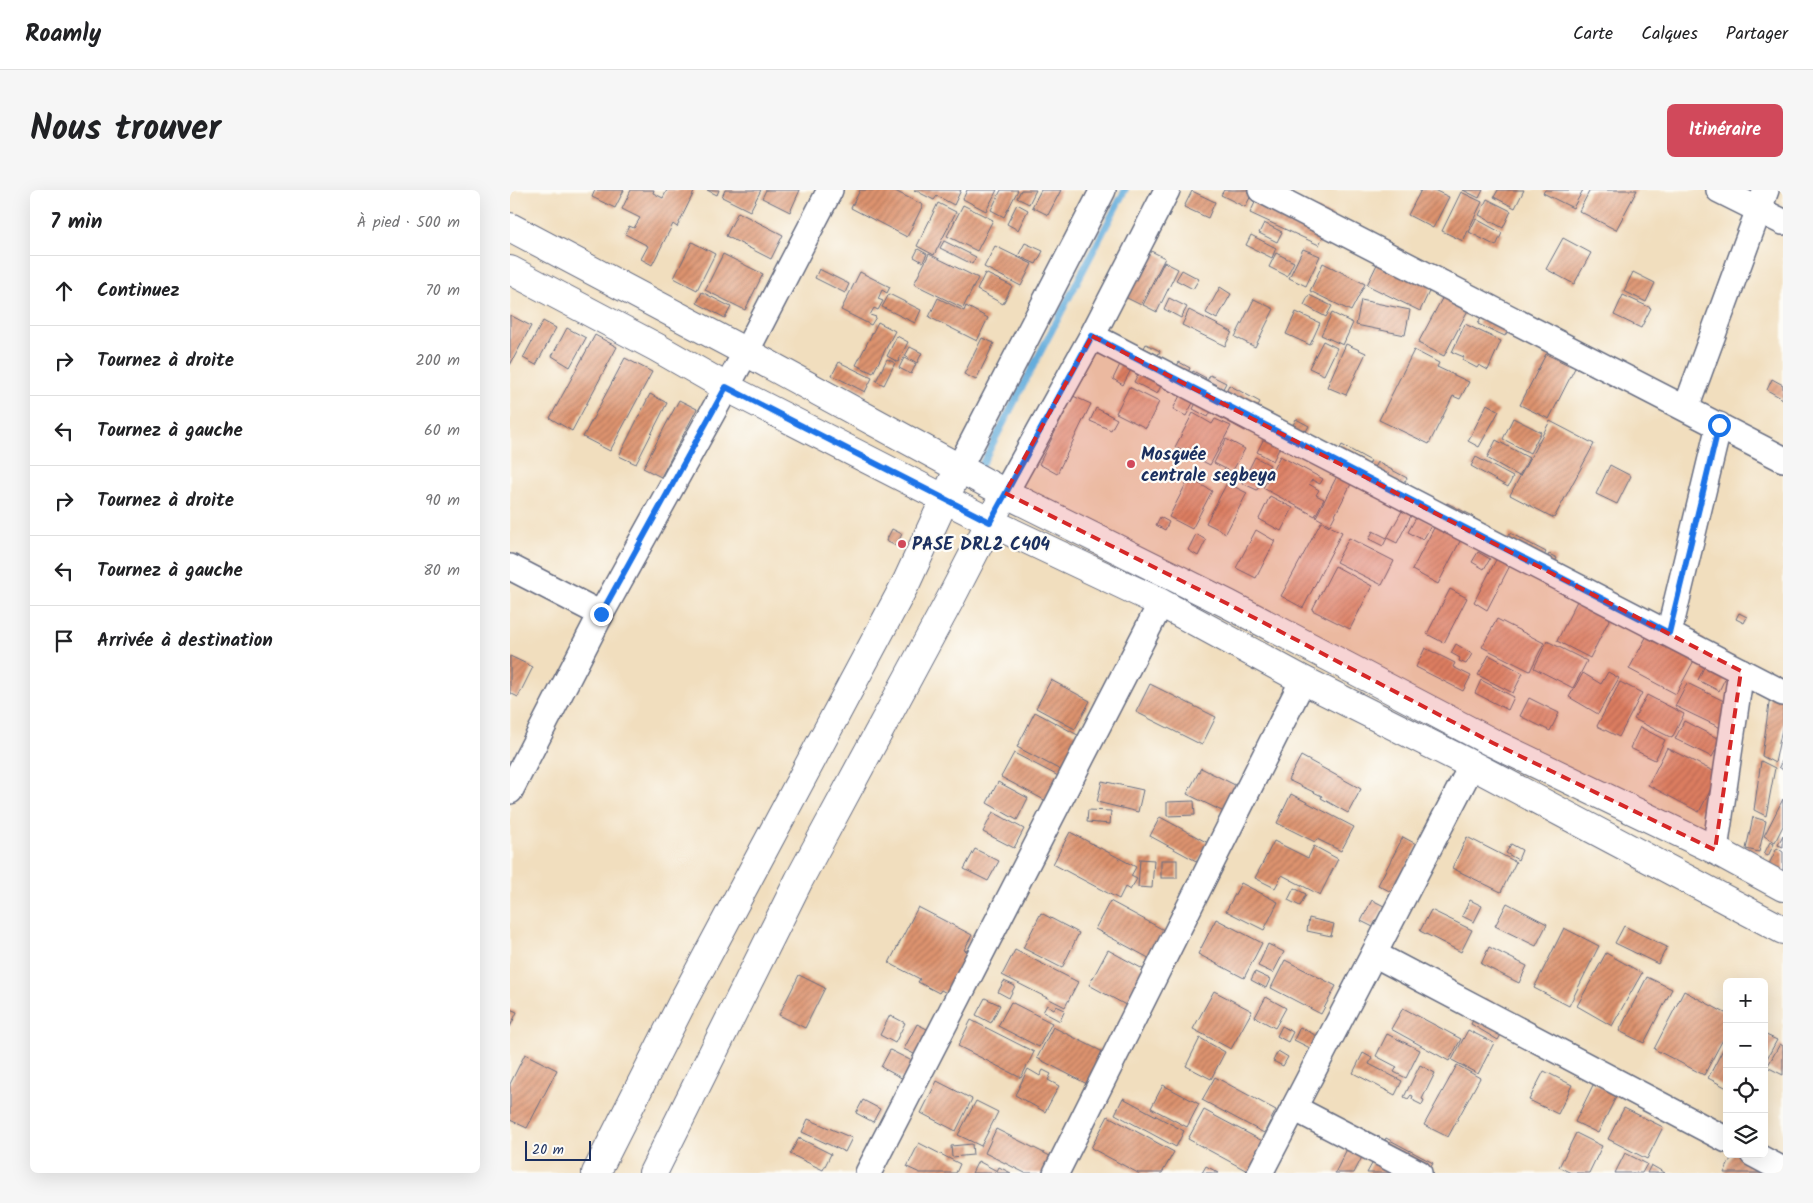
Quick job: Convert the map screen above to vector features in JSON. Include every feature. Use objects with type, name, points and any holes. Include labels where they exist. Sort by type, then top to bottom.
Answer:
[{"type":"main road","points":[[510,227],[746,352],[1004,493],[1228,604],[1493,743],[1714,850],[1783,887]]},
{"type":"main road","points":[[510,270],[656,347],[726,387],[990,522],[1161,603],[1302,680],[1472,765],[1783,930]]},
{"type":"main road","points":[[596,1173],[683,1001],[907,581],[959,468]]},
{"type":"main road","points":[[653,1173],[799,880],[1004,493]]},
{"type":"street","points":[[510,791],[601,614],[746,352],[830,190]]},
{"type":"street","points":[[959,468],[1103,190]]},
{"type":"street","points":[[1004,493],[1092,336],[1167,190]]},
{"type":"street","points":[[1262,190],[1783,459]]},
{"type":"street","points":[[1719,190],[1762,199],[1783,222]]},
{"type":"street","points":[[1686,408],[1762,199]]},
{"type":"street","points":[[1092,336],[1783,692]]},
{"type":"street","points":[[1669,633],[1719,425]]},
{"type":"street","points":[[510,566],[601,614]]},
{"type":"street","points":[[868,1173],[1161,603]]},
{"type":"street","points":[[1714,850],[1741,671]]},
{"type":"street","points":[[1056,1173],[1302,680]]},
{"type":"street","points":[[1260,1173],[1472,765]]},
{"type":"street","points":[[1374,954],[1723,1138]]},
{"type":"street","points":[[1294,1108],[1419,1173]]},
{"type":"street","points":[[1760,1158],[1783,1170]]},
{"type":"highlighted area","points":[[1092,336],[1741,671],[1715,850],[1493,743],[1228,604],[1005,493]]},
{"type":"building","points":[[595,190],[624,190],[615,208],[592,197]]},
{"type":"building","points":[[631,190],[654,190],[653,193],[663,198],[667,190],[695,190],[677,227],[673,224],[652,265],[641,259],[648,246],[625,234],[629,226],[634,228],[640,218],[622,209]]},
{"type":"building","points":[[707,190],[719,190],[717,195]]},
{"type":"building","points":[[725,190],[761,190],[750,211],[722,197]]},
{"type":"building","points":[[766,190],[800,190],[790,212],[762,198]]},
{"type":"building","points":[[860,190],[893,190],[923,205],[907,237],[851,208]]},
{"type":"building","points":[[914,190],[961,190],[954,205],[937,196],[934,200]]},
{"type":"building","points":[[967,190],[997,190],[986,211],[963,199]]},
{"type":"building","points":[[1001,190],[1018,190],[1004,217],[991,210]]},
{"type":"building","points":[[1021,190],[1036,190],[1029,204],[1017,198]]},
{"type":"building","points":[[1041,190],[1061,190],[1048,215],[1032,207]]},
{"type":"building","points":[[1224,190],[1254,190],[1245,207],[1221,195]]},
{"type":"building","points":[[1261,190],[1333,215],[1319,245],[1250,213]]},
{"type":"building","points":[[1421,190],[1434,190],[1449,197],[1433,228],[1408,215]]},
{"type":"building","points":[[1463,190],[1483,190],[1479,198]]},
{"type":"building","points":[[1498,190],[1524,190],[1515,208],[1494,197]]},
{"type":"building","points":[[1545,190],[1583,190],[1573,208],[1543,193]]},
{"type":"building","points":[[1590,190],[1637,190],[1616,230],[1579,211]]},
{"type":"building","points":[[1192,191],[1215,202],[1208,218],[1184,207]]},
{"type":"building","points":[[1461,192],[1482,202],[1463,241],[1442,231]]},
{"type":"building","points":[[1487,199],[1511,211],[1503,228],[1479,215]]},
{"type":"building","points":[[938,203],[956,212],[934,255],[917,246]]},
{"type":"building","points":[[1017,204],[1028,210],[1018,230],[1007,224]]},
{"type":"building","points":[[963,205],[993,220],[977,251],[947,236]]},
{"type":"building","points":[[738,212],[783,235],[771,259],[726,236]]},
{"type":"building","points":[[1476,219],[1502,233],[1496,246],[1469,232]]},
{"type":"building","points":[[1264,223],[1282,232],[1277,242],[1259,233]]},
{"type":"building","points":[[1251,235],[1276,248],[1272,258],[1246,245]]},
{"type":"building","points":[[1563,238],[1591,253],[1574,284],[1546,269]]},
{"type":"building","points":[[944,241],[976,257],[972,264],[940,248]]},
{"type":"building","points":[[692,242],[715,254],[697,290],[674,278]]},
{"type":"building","points":[[1025,243],[1043,251],[1036,264],[1018,256]]},
{"type":"building","points":[[995,246],[1032,264],[1021,286],[984,267]]},
{"type":"building","points":[[918,249],[927,254],[923,262],[914,257]]},
{"type":"building","points":[[1303,249],[1320,256],[1306,286],[1289,278]]},
{"type":"building","points":[[1149,250],[1165,258],[1141,305],[1125,297]]},
{"type":"building","points":[[1276,253],[1294,262],[1287,276],[1269,267]]},
{"type":"building","points":[[723,254],[763,274],[745,310],[705,290]]},
{"type":"building","points":[[929,254],[978,278],[963,308],[914,284]]},
{"type":"building","points":[[1381,256],[1434,281],[1420,311],[1367,285]]},
{"type":"building","points":[[1164,262],[1178,269],[1157,312],[1143,305]]},
{"type":"building","points":[[1323,263],[1365,284],[1351,311],[1310,291]]},
{"type":"building","points":[[819,269],[849,284],[845,293],[815,278]]},
{"type":"building","points":[[1182,270],[1199,279],[1193,289],[1176,280]]},
{"type":"building","points":[[860,272],[890,287],[887,293],[882,290],[878,299],[883,301],[878,310],[874,308],[870,315],[876,317],[871,325],[841,310]]},
{"type":"building","points":[[1633,272],[1655,283],[1646,302],[1624,291]]},
{"type":"building","points":[[985,273],[1012,286],[1003,304],[977,290]]},
{"type":"building","points":[[1452,280],[1477,293],[1444,356],[1418,343]]},
{"type":"building","points":[[1220,287],[1231,294],[1217,319],[1206,313]]},
{"type":"building","points":[[702,292],[731,307],[725,318],[697,303]]},
{"type":"building","points":[[889,294],[921,310],[915,323],[882,307]]},
{"type":"building","points":[[1309,295],[1332,306],[1326,317],[1304,305]]},
{"type":"building","points":[[1623,295],[1651,308],[1641,328],[1614,315]]},
{"type":"building","points":[[938,298],[964,311],[966,306],[988,318],[977,341],[929,317]]},
{"type":"building","points":[[1169,298],[1187,307],[1181,318],[1164,309]]},
{"type":"building","points":[[1254,299],[1274,309],[1255,347],[1235,337]]},
{"type":"building","points":[[1361,300],[1410,310],[1405,335],[1356,325]]},
{"type":"building","points":[[1487,305],[1517,311],[1505,336],[1478,324]]},
{"type":"building","points":[[1189,310],[1232,332],[1225,346],[1182,325]]},
{"type":"building","points":[[1296,312],[1320,323],[1310,345],[1286,334]]},
{"type":"building","points":[[1332,313],[1353,323],[1343,345],[1321,335]]},
{"type":"building","points":[[510,315],[531,326],[510,365]]},
{"type":"building","points":[[543,321],[556,328],[536,365],[523,358]]},
{"type":"building","points":[[878,322],[895,331],[873,373],[856,365]]},
{"type":"building","points":[[1465,324],[1501,341],[1488,370],[1479,365],[1477,368],[1462,360],[1464,357],[1452,352]]},
{"type":"building","points":[[567,328],[586,338],[570,367],[552,356]]},
{"type":"building","points":[[595,335],[617,347],[572,431],[550,418]]},
{"type":"building","points":[[897,336],[908,342],[898,362],[887,356]]},
{"type":"building","points":[[982,338],[994,343],[976,380],[964,374]]},
{"type":"building","points":[[1323,341],[1337,348],[1324,375],[1309,368]]},
{"type":"building","points":[[1146,344],[1160,351],[1158,355],[1144,348]]},
{"type":"building","points":[[1346,344],[1366,353],[1346,395],[1327,387]]},
{"type":"building","points":[[910,347],[922,353],[917,363],[905,356]]},
{"type":"building","points":[[1128,348],[1139,354],[1123,385],[1113,379]]},
{"type":"building","points":[[1414,350],[1439,363],[1437,367],[1469,382],[1460,399],[1453,396],[1429,444],[1379,420]]},
{"type":"building","points":[[1546,354],[1575,368],[1549,419],[1520,405]]},
{"type":"building","points":[[625,358],[652,372],[610,451],[583,437]]},
{"type":"building","points":[[904,358],[916,364],[911,374],[899,368]]},
{"type":"building","points":[[887,359],[895,363],[884,385],[876,381]]},
{"type":"building","points":[[839,362],[872,378],[865,392],[832,375]]},
{"type":"building","points":[[1179,362],[1190,368],[1178,392],[1167,386]]},
{"type":"building","points":[[1142,366],[1165,378],[1157,394],[1134,382]]},
{"type":"building","points":[[1193,371],[1206,378],[1186,416],[1173,409]]},
{"type":"building","points":[[1210,375],[1226,383],[1208,417],[1193,409]]},
{"type":"building","points":[[1772,379],[1783,385],[1783,399],[1767,390]]},
{"type":"building","points":[[1229,385],[1260,402],[1245,431],[1214,414]]},
{"type":"building","points":[[1129,387],[1159,402],[1146,428],[1116,413]]},
{"type":"building","points":[[650,394],[667,403],[636,464],[619,456]]},
{"type":"building","points":[[1073,396],[1091,404],[1057,474],[1039,464]]},
{"type":"building","points":[[679,400],[697,409],[661,477],[643,468]]},
{"type":"building","points":[[1487,404],[1499,411],[1479,447],[1468,441]]},
{"type":"building","points":[[1096,408],[1117,419],[1111,430],[1090,421]]},
{"type":"building","points":[[1193,413],[1212,424],[1215,419],[1231,426],[1210,465],[1175,447]]},
{"type":"building","points":[[1513,418],[1541,432],[1530,453],[1503,439]]},
{"type":"building","points":[[1296,419],[1309,426],[1295,451],[1283,445]]},
{"type":"building","points":[[1550,421],[1594,444],[1554,518],[1510,495]]},
{"type":"building","points":[[1271,425],[1287,433],[1273,461],[1257,452]]},
{"type":"building","points":[[1226,439],[1245,449],[1232,472],[1214,463]]},
{"type":"building","points":[[1496,440],[1529,458],[1519,476],[1487,458]]},
{"type":"building","points":[[1342,445],[1371,461],[1360,480],[1331,465]]},
{"type":"building","points":[[1280,456],[1323,479],[1320,484],[1312,480],[1309,484],[1319,490],[1316,495],[1324,499],[1315,516],[1263,488]]},
{"type":"building","points":[[1255,457],[1270,465],[1257,490],[1242,483]]},
{"type":"building","points":[[1476,457],[1513,477],[1508,487],[1471,466]]},
{"type":"building","points":[[1377,462],[1407,478],[1401,489],[1371,473]]},
{"type":"building","points":[[1610,465],[1631,476],[1617,504],[1596,494]]},
{"type":"building","points":[[1338,474],[1352,482],[1330,525],[1316,517]]},
{"type":"building","points":[[1189,478],[1212,491],[1192,529],[1169,517]]},
{"type":"building","points":[[1227,483],[1247,493],[1226,533],[1206,523]]},
{"type":"building","points":[[1270,496],[1293,508],[1281,531],[1259,519]]},
{"type":"building","points":[[1407,502],[1416,506],[1397,543],[1387,538]]},
{"type":"building","points":[[1447,503],[1473,516],[1438,584],[1412,570]]},
{"type":"building","points":[[1417,516],[1432,524],[1423,540],[1408,532]]},
{"type":"building","points":[[1160,517],[1169,522],[1165,530],[1156,525]]},
{"type":"building","points":[[1321,522],[1342,532],[1303,608],[1281,596]]},
{"type":"building","points":[[892,529],[902,534],[896,546],[886,541]]},
{"type":"building","points":[[1256,530],[1275,541],[1256,578],[1236,568]]},
{"type":"building","points":[[1373,531],[1387,538],[1383,546],[1369,539]]},
{"type":"building","points":[[1510,533],[1546,552],[1540,564],[1517,552],[1487,610],[1474,602]]},
{"type":"building","points":[[1196,534],[1206,540],[1198,556],[1188,550]]},
{"type":"building","points":[[1349,538],[1394,561],[1382,585],[1336,562]]},
{"type":"building","points":[[1478,552],[1490,559],[1484,569],[1472,562]]},
{"type":"building","points":[[1549,554],[1557,558],[1547,577],[1539,573]]},
{"type":"building","points":[[1335,566],[1372,586],[1350,629],[1312,610]]},
{"type":"building","points":[[1450,589],[1467,598],[1444,643],[1427,634]]},
{"type":"building","points":[[1577,601],[1610,618],[1590,658],[1557,641]]},
{"type":"building","points":[[1739,613],[1747,617],[1744,623],[1736,619]]},
{"type":"building","points":[[1658,615],[1705,640],[1676,694],[1629,669]]},
{"type":"building","points":[[1497,619],[1544,643],[1530,671],[1482,647]]},
{"type":"building","points":[[1547,641],[1587,661],[1573,688],[1534,668]]},
{"type":"building","points":[[1456,644],[1472,654],[1466,664],[1459,661],[1460,658],[1451,653]]},
{"type":"building","points":[[1425,648],[1455,663],[1453,667],[1471,676],[1463,691],[1416,667]]},
{"type":"building","points":[[1713,648],[1735,658],[1719,691],[1698,680]]},
{"type":"building","points":[[1489,655],[1523,673],[1513,693],[1478,675]]},
{"type":"building","points":[[510,656],[533,667],[518,697],[510,693]]},
{"type":"building","points":[[1608,672],[1619,678],[1598,714],[1569,697],[1583,673],[1601,684]]},
{"type":"building","points":[[1051,680],[1090,701],[1075,729],[1036,708]]},
{"type":"building","points":[[1481,680],[1514,697],[1508,710],[1475,693]]},
{"type":"building","points":[[1772,681],[1783,686],[1783,724],[1775,763],[1762,756]]},
{"type":"building","points":[[1620,682],[1642,693],[1619,737],[1597,726]]},
{"type":"building","points":[[1687,683],[1726,702],[1725,730],[1675,706]]},
{"type":"building","points":[[1150,684],[1216,717],[1202,745],[1136,712]]},
{"type":"building","points":[[1647,695],[1684,714],[1672,738],[1634,719]]},
{"type":"building","points":[[1529,698],[1559,713],[1550,731],[1520,716]]},
{"type":"building","points":[[1035,712],[1087,740],[1068,774],[1017,747]]},
{"type":"building","points":[[1684,721],[1721,740],[1712,757],[1675,739]]},
{"type":"building","points":[[1640,727],[1665,740],[1655,760],[1630,748]]},
{"type":"building","points":[[1667,748],[1719,774],[1699,812],[1648,785]]},
{"type":"building","points":[[1014,753],[1064,779],[1050,803],[1001,777]]},
{"type":"building","points":[[1301,756],[1361,789],[1348,813],[1321,798],[1322,796],[1288,780]]},
{"type":"building","points":[[1783,759],[1783,770],[1779,767]]},
{"type":"building","points":[[1761,761],[1775,768],[1766,816],[1754,810]]},
{"type":"building","points":[[1201,768],[1239,787],[1226,813],[1187,794]]},
{"type":"building","points":[[1102,781],[1143,790],[1138,812],[1097,802]]},
{"type":"building","points":[[998,782],[1028,798],[1017,820],[987,803]]},
{"type":"building","points":[[1291,794],[1354,827],[1341,851],[1317,839],[1315,842],[1277,823]]},
{"type":"building","points":[[1783,799],[1783,826],[1775,842],[1764,836]]},
{"type":"building","points":[[1194,801],[1195,815],[1167,816],[1167,802]]},
{"type":"building","points":[[1088,810],[1111,811],[1110,824],[1087,822]]},
{"type":"building","points":[[993,812],[1024,829],[1014,848],[983,832]]},
{"type":"building","points":[[1160,817],[1208,843],[1198,862],[1150,836]]},
{"type":"building","points":[[1753,817],[1766,821],[1759,852],[1746,849]]},
{"type":"building","points":[[1070,832],[1136,867],[1131,876],[1137,879],[1130,890],[1125,887],[1119,899],[1053,864]]},
{"type":"building","points":[[1783,835],[1783,847],[1778,845]]},
{"type":"building","points":[[1403,837],[1418,845],[1393,893],[1378,885]]},
{"type":"building","points":[[1467,837],[1516,862],[1501,892],[1452,868]]},
{"type":"building","points":[[1274,841],[1308,858],[1314,846],[1338,859],[1320,895],[1282,875],[1275,888],[1255,878]]},
{"type":"building","points":[[1770,842],[1774,844],[1768,856],[1764,854]]},
{"type":"building","points":[[1511,844],[1522,850],[1518,860],[1506,853]]},
{"type":"building","points":[[1777,848],[1783,852],[1783,871],[1769,864]]},
{"type":"building","points":[[975,849],[999,861],[988,881],[964,869]]},
{"type":"building","points":[[1140,859],[1154,860],[1152,888],[1138,887]]},
{"type":"building","points":[[1161,860],[1177,860],[1177,878],[1161,878]]},
{"type":"building","points":[[1241,883],[1278,902],[1264,930],[1226,911]]},
{"type":"building","points":[[1294,888],[1306,894],[1300,906],[1288,900]]},
{"type":"building","points":[[1372,900],[1384,906],[1373,927],[1361,921]]},
{"type":"building","points":[[1470,900],[1482,906],[1474,922],[1462,916]]},
{"type":"building","points":[[1110,901],[1186,942],[1171,970],[1095,929]]},
{"type":"building","points":[[1507,903],[1547,924],[1536,946],[1495,926]]},
{"type":"building","points":[[918,907],[972,935],[964,950],[969,952],[952,996],[941,990],[939,993],[918,982],[920,979],[889,963]]},
{"type":"building","points":[[1431,910],[1472,930],[1461,952],[1420,931]]},
{"type":"building","points":[[1041,913],[1079,933],[1062,968],[1023,948]]},
{"type":"building","points":[[1309,918],[1334,924],[1331,936],[1307,931]]},
{"type":"building","points":[[1216,919],[1262,943],[1244,978],[1198,954]]},
{"type":"building","points":[[1624,926],[1667,947],[1658,964],[1615,943]]},
{"type":"building","points":[[1564,928],[1599,946],[1569,1006],[1534,988]]},
{"type":"building","points":[[1268,944],[1284,952],[1273,973],[1258,966]]},
{"type":"building","points":[[1489,947],[1527,966],[1519,983],[1481,964]]},
{"type":"building","points":[[1015,950],[1078,982],[1065,1007],[1002,975]]},
{"type":"building","points":[[1108,950],[1165,981],[1146,1016],[1089,985]]},
{"type":"building","points":[[1606,953],[1642,973],[1612,1026],[1577,1006]]},
{"type":"building","points":[[1285,960],[1336,986],[1321,1014],[1271,988]]},
{"type":"building","points":[[1255,972],[1270,979],[1266,988],[1251,980]]},
{"type":"building","points":[[799,975],[825,988],[805,1028],[779,1015]]},
{"type":"building","points":[[1647,977],[1672,989],[1644,1043],[1619,1031]]},
{"type":"building","points":[[1004,981],[1015,986],[1009,998],[998,992]]},
{"type":"building","points":[[1214,991],[1252,1011],[1231,1049],[1193,1029]]},
{"type":"building","points":[[1684,991],[1723,1012],[1723,1039],[1704,1075],[1654,1049]]},
{"type":"building","points":[[1266,997],[1286,1008],[1275,1028],[1255,1017]]},
{"type":"building","points":[[985,998],[1000,1005],[991,1023],[976,1015]]},
{"type":"building","points":[[1485,998],[1513,1013],[1498,1040],[1471,1024]]},
{"type":"building","points":[[1011,1002],[1052,1023],[1039,1047],[998,1026]]},
{"type":"building","points":[[1047,1005],[1054,1009],[1056,1006],[1065,1010],[1060,1021],[1043,1012]]},
{"type":"building","points":[[1403,1008],[1461,1039],[1449,1061],[1391,1029]]},
{"type":"building","points":[[510,1009],[517,1012],[510,1027]]},
{"type":"building","points":[[890,1015],[905,1023],[895,1043],[880,1035]]},
{"type":"building","points":[[971,1020],[1034,1052],[1021,1078],[958,1046]]},
{"type":"building","points":[[917,1024],[931,1031],[918,1056],[904,1049]]},
{"type":"building","points":[[1282,1026],[1293,1032],[1288,1042],[1277,1036]]},
{"type":"building","points":[[1053,1027],[1105,1053],[1089,1085],[1037,1058]]},
{"type":"building","points":[[1300,1027],[1317,1036],[1310,1048],[1294,1040]]},
{"type":"building","points":[[1468,1030],[1494,1043],[1478,1074],[1452,1060]]},
{"type":"building","points":[[1387,1034],[1420,1050],[1406,1078],[1394,1072],[1397,1067],[1376,1056]]},
{"type":"building","points":[[1768,1036],[1777,1040],[1768,1057]]},
{"type":"building","points":[[1200,1038],[1225,1052],[1211,1079],[1186,1066]]},
{"type":"building","points":[[1780,1044],[1783,1046],[1783,1075],[1768,1068]]},
{"type":"building","points":[[890,1050],[918,1064],[909,1082],[881,1067]]},
{"type":"building","points":[[1723,1050],[1723,1086],[1708,1078]]},
{"type":"building","points":[[1278,1051],[1288,1057],[1283,1066],[1273,1061]]},
{"type":"building","points":[[1363,1053],[1372,1058],[1369,1064],[1402,1081],[1395,1095],[1353,1073]]},
{"type":"building","points":[[525,1054],[557,1070],[527,1128],[510,1120],[510,1084]]},
{"type":"building","points":[[1420,1065],[1435,1073],[1422,1099],[1424,1100],[1422,1105],[1414,1101],[1411,1095],[1408,1099],[1404,1097]]},
{"type":"building","points":[[1457,1065],[1480,1078],[1448,1137],[1424,1125]]},
{"type":"building","points":[[1028,1069],[1040,1076],[1043,1070],[1051,1074],[1048,1080],[1059,1086],[1045,1112],[1015,1095]]},
{"type":"building","points":[[1544,1071],[1572,1085],[1558,1114],[1529,1100]]},
{"type":"building","points":[[1215,1077],[1276,1110],[1264,1133],[1202,1100]]},
{"type":"building","points":[[937,1081],[972,1099],[956,1131],[921,1113]]},
{"type":"building","points":[[1594,1083],[1617,1095],[1598,1133],[1575,1122]]},
{"type":"building","points":[[1163,1085],[1199,1104],[1187,1127],[1151,1108]]},
{"type":"building","points":[[1123,1098],[1184,1131],[1176,1147],[1115,1114]]},
{"type":"building","points":[[863,1100],[880,1109],[873,1122],[856,1113]]},
{"type":"building","points":[[976,1101],[998,1112],[981,1146],[958,1135]]},
{"type":"building","points":[[1624,1108],[1663,1127],[1647,1159],[1608,1139]]},
{"type":"building","points":[[1204,1110],[1268,1144],[1251,1173],[1188,1139]]},
{"type":"building","points":[[1108,1116],[1174,1152],[1162,1173],[1138,1173],[1091,1148]]},
{"type":"building","points":[[808,1119],[852,1138],[845,1152],[802,1132]]},
{"type":"building","points":[[996,1129],[1056,1159],[1049,1173],[1025,1173],[985,1153]]},
{"type":"building","points":[[1576,1133],[1602,1146],[1589,1173],[1571,1173],[1559,1167]]},
{"type":"building","points":[[799,1138],[831,1154],[823,1170],[790,1154]]},
{"type":"building","points":[[1386,1138],[1433,1163],[1428,1173],[1367,1173]]},
{"type":"building","points":[[919,1143],[960,1164],[956,1173],[920,1173],[907,1167]]},
{"type":"building","points":[[972,1144],[973,1155],[952,1157],[951,1146]]},
{"type":"building","points":[[1348,1147],[1363,1155],[1354,1173],[1335,1173]]},
{"type":"building","points":[[1625,1153],[1647,1164],[1642,1173],[1615,1173]]},
{"type":"building","points":[[1731,1158],[1765,1158],[1771,1173],[1724,1173]]},
{"type":"building","points":[[978,1161],[997,1171],[999,1167],[1011,1173],[972,1173]]},
{"type":"building","points":[[1651,1165],[1665,1173],[1647,1173]]},
{"type":"building","points":[[1206,1166],[1219,1173],[1202,1173]]},
{"type":"waterway","points":[[979,470],[1125,190]]},
{"type":"place","name":"Mosquée centrale segbeya","points":[[1131,464]]},
{"type":"place","name":"PASE DRL2 C404","points":[[902,544]]},
{"type":"route","points":[[601,614],[726,387],[990,522],[1004,493],[1092,336],[1669,633],[1719,425]]}]
